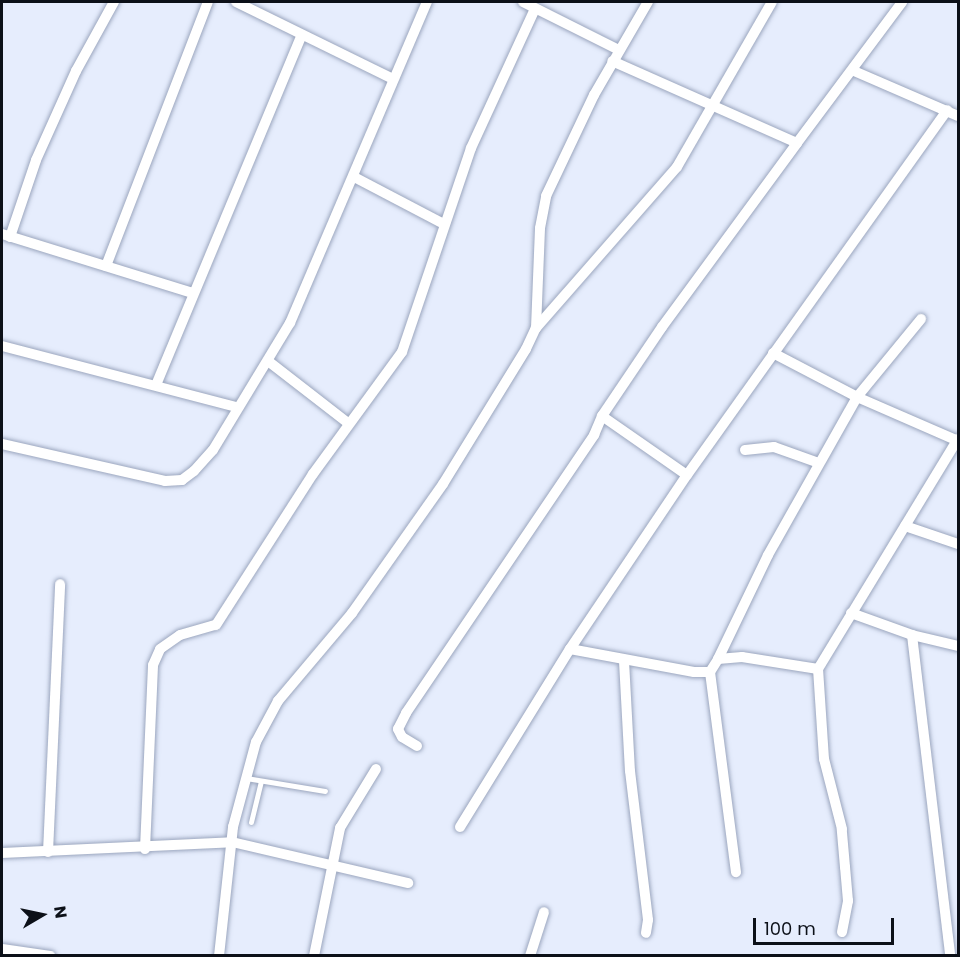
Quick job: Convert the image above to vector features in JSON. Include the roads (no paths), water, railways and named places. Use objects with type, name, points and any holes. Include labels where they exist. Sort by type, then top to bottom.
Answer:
[{"type":"street","points":[[114,2],[80,63],[45,140],[6,236],[193,293]]},
{"type":"street","points":[[106,266],[208,2]]},
{"type":"street","points":[[237,2],[393,79]]},
{"type":"street","points":[[2,444],[165,481],[182,480],[213,450],[290,323],[427,2]]},
{"type":"street","points":[[522,2],[619,50]]},
{"type":"street","points":[[536,328],[540,228],[546,196],[612,61],[648,2]]},
{"type":"street","points":[[219,956],[232,842],[244,778],[256,742],[279,701],[310,660],[352,613],[443,484],[536,328],[677,167],[772,2]]},
{"type":"street","points":[[417,746],[402,737],[398,729],[406,713],[594,435],[602,416],[662,327],[797,143],[854,71],[902,2]]},
{"type":"street","points":[[145,849],[153,665],[167,640],[208,630],[228,607],[348,423],[402,352],[471,148],[535,9]]},
{"type":"street","points":[[156,385],[303,35]]},
{"type":"street","points":[[612,61],[797,143]]},
{"type":"street","points":[[854,71],[958,116]]},
{"type":"street","points":[[460,828],[570,649],[687,475],[947,110]]},
{"type":"street","points":[[354,177],[444,224]]},
{"type":"street","points":[[736,872],[710,672],[768,555],[857,397],[921,319]]},
{"type":"street","points":[[2,345],[237,407]]},
{"type":"street","points":[[773,352],[857,397],[958,440],[818,669],[819,718],[827,782],[837,808],[844,848],[848,901],[842,932]]},
{"type":"street","points":[[268,361],[348,423]]},
{"type":"street","points":[[602,416],[687,475]]},
{"type":"street","points":[[745,450],[774,447],[819,463]]},
{"type":"street","points":[[905,526],[958,544]]},
{"type":"street","points":[[48,852],[60,584]]},
{"type":"street","points":[[851,613],[912,635],[958,646]]},
{"type":"street","points":[[912,635],[950,956]]},
{"type":"street","points":[[570,649],[624,661],[710,672]]},
{"type":"street","points":[[718,659],[742,657],[818,669]]},
{"type":"street","points":[[624,661],[630,771],[648,920],[646,933]]},
{"type":"street","points":[[314,956],[340,828],[376,769]]},
{"type":"street","points":[[2,853],[145,849],[232,842],[332,864],[408,884]]},
{"type":"street","points":[[530,956],[544,912]]},
{"type":"street","points":[[2,949],[50,956]]},
{"type":"lane","points":[[244,778],[325,791]]},
{"type":"lane","points":[[251,822],[261,781]]}]
